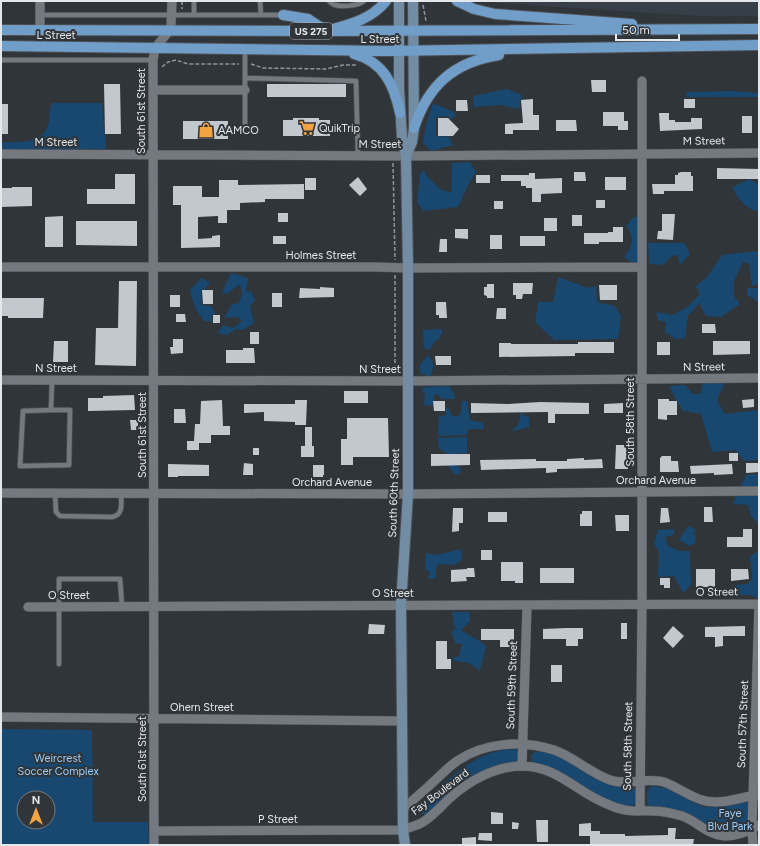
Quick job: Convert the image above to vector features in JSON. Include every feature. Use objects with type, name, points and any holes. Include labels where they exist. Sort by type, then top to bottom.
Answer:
[{"type":"main road","points":[[283,15],[308,19],[326,31],[362,19],[376,11],[386,1]]},
{"type":"main road","name":"South 60th Street","points":[[399,1],[400,112],[402,137],[406,156],[408,268],[408,494],[401,605],[403,830],[405,845]]},
{"type":"main road","name":"South 60th Street","points":[[406,156],[412,142],[414,128],[413,1]]},
{"type":"main road","points":[[457,1],[474,9],[495,14],[590,20],[685,29]]},
{"type":"main road","name":"L Street","points":[[1,30],[414,31],[759,29]]},
{"type":"main road","name":"L Street","points":[[1,46],[414,51],[759,45]]},
{"type":"main road","points":[[414,128],[422,108],[432,92],[444,78],[458,68],[472,61],[489,56],[545,49]]},
{"type":"main road","points":[[338,51],[361,56],[384,73],[389,79],[394,90],[400,112]]},
{"type":"main road","name":"South 60th Street","points":[[399,845],[403,830]]},
{"type":"street","points":[[40,1],[40,30]]},
{"type":"street","points":[[155,48],[169,31],[172,15],[172,1]]},
{"type":"street","name":"South 61st Street","points":[[154,845],[153,60],[155,48]]},
{"type":"street","name":"South 58th Street","points":[[640,811],[642,605],[642,81]]},
{"type":"street","points":[[153,90],[245,90]]},
{"type":"street","name":"M Street","points":[[1,154],[406,156],[759,153]]},
{"type":"street","name":"Holmes Street","points":[[1,268],[408,268],[642,266]]},
{"type":"street","name":"N Street","points":[[1,380],[407,381],[759,378]]},
{"type":"street","name":"Orchard Avenue","points":[[1,493],[408,494],[759,491]]},
{"type":"street","name":"O Street","points":[[28,607],[759,604]]},
{"type":"street","name":"South 57th Street","points":[[753,845],[756,827],[759,604]]},
{"type":"street","name":"South 59th Street","points":[[522,766],[527,606]]},
{"type":"street","name":"Ohern Street","points":[[1,717],[402,721]]},
{"type":"street","name":"Fay Boulevard","points":[[403,809],[458,761],[474,752],[488,747],[522,744],[554,750],[610,780],[623,782],[640,780],[662,782],[703,800],[716,801],[738,799],[756,794]]},
{"type":"street","name":"Fay Boulevard","points":[[403,830],[423,822],[459,790],[480,777],[492,771],[522,766],[535,767],[555,773],[590,796],[624,810],[664,812],[678,815],[684,817],[706,831],[724,836],[735,836],[756,827]]},
{"type":"street","name":"P Street","points":[[154,831],[403,830]]},
{"type":"lane","points":[[194,1],[194,15]]},
{"type":"lane","points":[[260,1],[261,15]]},
{"type":"lane","points":[[330,1],[335,5],[352,5],[362,3],[364,1]]},
{"type":"lane","points":[[40,15],[283,15]]},
{"type":"lane","points":[[245,50],[245,125]]},
{"type":"lane","points":[[1,60],[153,60]]},
{"type":"lane","points":[[245,78],[356,81],[358,156]]},
{"type":"lane","points":[[51,410],[52,380]]},
{"type":"lane","points":[[51,410],[70,410],[69,465],[20,466],[23,411],[51,410]]},
{"type":"lane","points":[[55,493],[56,512],[60,516],[105,517],[120,514],[121,493]]},
{"type":"lane","points":[[59,664],[59,579],[120,579],[122,606]]},
{"type":"path","points":[[162,68],[168,62],[176,60],[188,64],[252,64],[263,68],[326,69],[343,65],[356,65]]},
{"type":"shaded area","points":[[487,1],[759,1],[759,16],[703,16],[498,3]]},
{"type":"green space","points":[[507,89],[522,95],[519,109],[500,105],[474,107],[473,96]]},
{"type":"green space","points":[[733,91],[759,93],[759,97],[686,97],[687,92]]},
{"type":"green space","points":[[51,103],[102,103],[106,149],[1,149],[1,142],[28,141],[40,136],[48,125]]},
{"type":"green space","points":[[433,103],[454,112],[456,116],[450,119],[448,116],[436,117],[436,136],[449,137],[453,145],[431,151],[423,143],[426,125]]},
{"type":"green space","points":[[470,162],[476,172],[458,207],[424,211],[417,203],[420,174],[424,169],[426,175],[441,190],[451,192],[452,163]]},
{"type":"green space","points":[[750,179],[759,185],[759,211],[746,206],[739,199],[732,187]]},
{"type":"green space","points":[[634,217],[641,217],[641,260],[634,264],[624,257],[632,242],[631,235],[626,226]]},
{"type":"green space","points":[[648,243],[684,243],[690,254],[680,265],[678,256],[673,255],[663,265],[649,264]]},
{"type":"green space","points":[[759,252],[759,283],[752,286],[749,264],[743,262],[734,281],[734,296],[740,304],[721,317],[706,316],[699,303],[688,316],[685,338],[676,339],[665,332],[666,322],[658,320],[656,312],[673,315],[687,307],[700,294],[696,286],[707,277],[722,255]]},
{"type":"green space","points":[[231,273],[248,278],[246,292],[251,291],[255,300],[250,306],[254,323],[243,330],[236,329],[227,335],[217,333],[223,325],[233,328],[242,321],[238,317],[224,318],[232,304],[239,303],[242,294],[240,284],[227,294],[222,292]]},
{"type":"green space","points":[[558,277],[588,288],[596,286],[597,302],[615,306],[621,316],[618,339],[554,340],[535,322],[538,302],[553,302]]},
{"type":"green space","points":[[201,278],[210,282],[205,289],[201,290],[201,305],[211,306],[216,314],[212,315],[212,322],[204,321],[195,308],[190,290]]},
{"type":"green space","points":[[747,288],[759,288],[759,302],[747,295]]},
{"type":"green space","points":[[443,329],[439,340],[436,340],[429,350],[424,348],[423,330]]},
{"type":"green space","points":[[428,355],[432,360],[433,365],[430,377],[420,373],[420,365]]},
{"type":"green space","points":[[703,382],[725,382],[717,400],[725,414],[758,410],[759,390],[759,460],[744,461],[736,450],[712,452],[701,414],[683,411],[670,386],[685,385],[693,394],[700,394]]},
{"type":"green space","points":[[449,386],[454,393],[455,399],[442,399],[435,394],[432,406],[424,405],[425,394],[422,393],[424,387]]},
{"type":"green space","points":[[462,401],[467,401],[470,420],[483,423],[484,429],[468,429],[467,435],[438,436],[439,416],[446,415],[445,410],[448,407],[454,417],[460,415]]},
{"type":"green space","points":[[521,413],[523,413],[524,416],[529,417],[529,427],[514,431],[513,429],[518,425]]},
{"type":"green space","points":[[467,437],[467,453],[454,454],[454,465],[461,468],[460,474],[454,474],[448,465],[448,454],[439,449],[438,438]]},
{"type":"green space","points":[[759,474],[758,524],[751,516],[748,505],[733,504],[746,475]]},
{"type":"green space","points":[[688,526],[696,530],[694,534],[696,537],[695,543],[690,546],[679,540]]},
{"type":"green space","points":[[674,529],[674,535],[665,537],[668,546],[679,551],[690,551],[691,585],[683,593],[674,576],[658,577],[659,552],[654,544],[658,530]]},
{"type":"green space","points":[[460,549],[462,554],[461,560],[455,565],[437,564],[435,579],[428,579],[430,572],[425,570],[426,553],[437,555]]},
{"type":"green space","points":[[757,551],[759,552],[759,598],[751,595],[736,595],[735,585],[748,584],[752,579],[751,563],[749,558]]},
{"type":"green space","points":[[452,612],[469,612],[470,621],[461,630],[484,644],[486,647],[480,671],[469,663],[454,661],[454,657],[459,657],[462,643],[456,644],[451,632],[455,629]]},
{"type":"green space","name":"Weircrest Soccer Complex","points":[[1,729],[92,730],[93,822],[148,822],[149,845],[1,845]]},
{"type":"green space","points":[[515,749],[518,750],[521,762],[501,768],[427,816],[423,815],[420,809],[421,805],[452,776],[463,768],[475,760],[487,755]]},
{"type":"green space","points":[[539,751],[559,756],[616,786],[634,788],[637,792],[636,803],[630,807],[614,803],[535,765],[532,762],[531,756],[535,752]]},
{"type":"green space","name":"Faye Blvd Park","points":[[654,786],[674,790],[694,803],[705,807],[748,802],[752,825],[729,834],[717,830],[696,818],[651,808],[647,803],[647,793],[650,787]]},
{"type":"building","points":[[591,80],[606,80],[606,92],[592,92]]},
{"type":"building","points":[[104,84],[120,84],[121,134],[105,134]]},
{"type":"building","points":[[267,84],[346,84],[346,97],[267,97]]},
{"type":"building","points":[[533,99],[533,115],[539,115],[539,130],[513,130],[513,134],[505,134],[505,124],[523,123],[521,100]]},
{"type":"building","points":[[684,99],[695,99],[695,108],[684,108]]},
{"type":"building","points":[[456,100],[467,100],[468,111],[456,111]]},
{"type":"building","points":[[1,104],[8,104],[8,134],[1,134]]},
{"type":"building","points":[[603,112],[624,112],[624,121],[628,121],[628,130],[618,130],[618,126],[603,126]]},
{"type":"building","points":[[659,113],[669,113],[669,120],[675,120],[675,122],[691,122],[691,118],[702,118],[702,129],[660,131]]},
{"type":"building","points":[[742,116],[752,116],[752,133],[742,133]]},
{"type":"building","points":[[293,118],[319,118],[319,120],[330,120],[330,136],[283,136],[283,120],[293,120]]},
{"type":"building","points":[[438,118],[448,118],[459,129],[453,136],[438,136]]},
{"type":"building","points":[[556,120],[576,120],[577,131],[556,131]]},
{"type":"building","name":"AAMCO","points":[[183,121],[228,121],[228,139],[183,139]]},
{"type":"building","points":[[717,168],[759,169],[759,179],[717,179]]},
{"type":"building","points":[[574,172],[585,172],[586,181],[574,181]]},
{"type":"building","points":[[691,172],[691,176],[693,176],[693,191],[664,191],[664,194],[653,194],[652,184],[675,184],[675,175],[678,175],[678,173]]},
{"type":"building","points":[[529,173],[535,173],[535,179],[562,178],[562,193],[541,194],[541,202],[532,202],[532,188],[521,186],[521,181],[501,181],[501,175],[529,175]]},
{"type":"building","points":[[115,174],[135,174],[135,204],[87,204],[87,189],[115,189]]},
{"type":"building","points":[[476,175],[490,175],[490,183],[476,183]]},
{"type":"building","points":[[358,177],[367,189],[360,196],[349,185]]},
{"type":"building","points":[[605,177],[626,177],[626,190],[605,190]]},
{"type":"building","points":[[305,178],[316,178],[316,190],[305,190]]},
{"type":"building","points":[[219,180],[238,180],[238,185],[304,184],[304,199],[265,199],[265,202],[240,203],[240,210],[227,210],[227,223],[218,223],[218,216],[198,217],[198,239],[212,238],[212,236],[220,235],[220,247],[181,248],[181,205],[173,205],[173,186],[202,186],[202,197],[219,197]]},
{"type":"building","points":[[32,187],[32,206],[1,207],[1,188]]},
{"type":"building","points":[[596,200],[605,200],[605,208],[596,208]]},
{"type":"building","points":[[494,201],[503,201],[503,209],[494,209]]},
{"type":"building","points":[[278,213],[288,213],[288,222],[278,222]]},
{"type":"building","points":[[662,214],[675,214],[673,240],[657,239],[658,231],[662,231]]},
{"type":"building","points":[[572,215],[582,215],[582,226],[572,226]]},
{"type":"building","points":[[63,216],[63,247],[45,247],[45,217]]},
{"type":"building","points":[[544,218],[557,218],[557,231],[544,231]]},
{"type":"building","points":[[76,221],[137,221],[137,246],[76,245]]},
{"type":"building","points":[[613,227],[623,227],[623,242],[599,242],[599,244],[584,244],[584,233],[613,232]]},
{"type":"building","points":[[455,229],[468,229],[468,239],[455,238]]},
{"type":"building","points":[[490,235],[502,235],[502,249],[490,249]]},
{"type":"building","points":[[273,236],[286,236],[286,244],[273,244]]},
{"type":"building","points":[[520,236],[545,236],[545,246],[520,246]]},
{"type":"building","points":[[440,239],[447,239],[447,252],[439,252]]},
{"type":"building","points":[[119,281],[137,281],[136,366],[95,365],[96,328],[118,328]]},
{"type":"building","points":[[513,283],[533,283],[532,294],[523,294],[522,299],[516,299],[516,295],[513,295]]},
{"type":"building","points":[[487,284],[494,284],[494,298],[487,298],[487,296],[484,295],[484,287],[487,287]]},
{"type":"building","points":[[599,285],[617,285],[617,300],[600,300]]},
{"type":"building","points":[[320,287],[334,288],[334,297],[299,298],[300,288],[320,289]]},
{"type":"building","points":[[202,290],[213,290],[213,304],[203,304]]},
{"type":"building","points":[[272,293],[282,293],[282,307],[272,307]]},
{"type":"building","points":[[170,295],[180,295],[180,307],[170,307]]},
{"type":"building","points":[[1,298],[44,298],[43,318],[8,318],[8,316],[1,316]]},
{"type":"building","points":[[436,302],[446,302],[447,318],[439,318],[439,315],[436,315]]},
{"type":"building","points":[[497,308],[506,308],[506,319],[496,319]]},
{"type":"building","points":[[176,314],[185,314],[186,322],[176,322]]},
{"type":"building","points":[[213,315],[220,315],[220,323],[213,323]]},
{"type":"building","points":[[702,324],[715,324],[716,333],[702,333]]},
{"type":"building","points":[[250,332],[259,332],[259,344],[250,344]]},
{"type":"building","points":[[173,339],[183,339],[183,353],[171,354],[170,347],[173,347]]},
{"type":"building","points":[[54,341],[68,341],[68,362],[53,362]]},
{"type":"building","points":[[713,341],[750,341],[750,354],[713,355]]},
{"type":"building","points":[[578,342],[614,342],[614,353],[575,353],[575,356],[499,357],[499,343],[578,344]]},
{"type":"building","points":[[657,342],[670,342],[670,355],[657,355]]},
{"type":"building","points":[[243,348],[254,348],[255,363],[226,363],[226,350],[243,350]]},
{"type":"building","points":[[435,356],[451,356],[451,365],[436,365]]},
{"type":"building","points":[[344,391],[368,391],[368,403],[344,403]]},
{"type":"building","points":[[134,395],[135,410],[88,411],[88,398]]},
{"type":"building","points":[[658,399],[677,401],[677,415],[667,415],[667,420],[658,419]]},
{"type":"building","points":[[754,399],[754,407],[743,408],[742,400]]},
{"type":"building","points":[[222,400],[223,426],[230,426],[230,435],[211,435],[211,443],[199,443],[199,450],[187,450],[187,441],[194,441],[195,424],[200,424],[201,401]]},
{"type":"building","points":[[295,400],[307,400],[306,425],[295,425],[295,422],[264,421],[264,412],[244,413],[244,404],[295,404]]},
{"type":"building","points":[[433,401],[445,401],[445,411],[434,411]]},
{"type":"building","points":[[540,402],[589,403],[589,414],[555,414],[555,423],[548,423],[548,412],[471,413],[471,403],[508,404]]},
{"type":"building","points":[[623,403],[623,413],[604,413],[604,404]]},
{"type":"building","points":[[174,409],[185,409],[186,423],[174,423]]},
{"type":"building","points":[[347,418],[388,418],[389,457],[353,457],[353,465],[341,465],[341,439],[347,439]]},
{"type":"building","points":[[130,420],[138,420],[138,430],[131,430]]},
{"type":"building","points":[[305,427],[312,427],[312,446],[314,446],[314,457],[301,457],[301,446],[305,446]]},
{"type":"building","points":[[616,445],[628,445],[628,469],[615,469]]},
{"type":"building","points":[[253,448],[259,448],[259,455],[253,455]]},
{"type":"building","points":[[729,453],[738,453],[738,461],[729,461]]},
{"type":"building","points":[[431,454],[470,454],[470,465],[431,466]]},
{"type":"building","points":[[662,456],[671,456],[671,461],[678,461],[679,472],[660,472],[660,458]]},
{"type":"building","points":[[584,458],[584,460],[602,459],[603,468],[557,469],[557,472],[546,473],[546,468],[481,470],[480,460],[536,459],[536,461],[567,461],[567,459]]},
{"type":"building","points":[[244,463],[253,464],[253,475],[243,475]]},
{"type":"building","points":[[746,463],[759,463],[759,472],[746,473]]},
{"type":"building","points":[[168,464],[209,465],[209,476],[168,477]]},
{"type":"building","points":[[732,464],[733,474],[691,474],[690,466]]},
{"type":"building","points":[[313,465],[324,465],[323,477],[313,477]]},
{"type":"building","points":[[704,507],[712,507],[713,522],[704,522]]},
{"type":"building","points":[[453,508],[463,508],[463,523],[459,523],[459,531],[452,532]]},
{"type":"building","points":[[661,508],[668,508],[670,522],[660,523]]},
{"type":"building","points":[[582,511],[592,511],[592,526],[580,526],[580,514],[582,514]]},
{"type":"building","points":[[488,512],[507,512],[507,522],[488,522]]},
{"type":"building","points":[[615,515],[629,515],[629,531],[616,531]]},
{"type":"building","points":[[743,529],[752,529],[752,547],[727,547],[727,537],[743,537]]},
{"type":"building","points":[[481,550],[492,550],[492,560],[481,560]]},
{"type":"building","points":[[501,562],[523,562],[523,583],[515,583],[515,581],[501,581]]},
{"type":"building","points":[[474,568],[475,577],[466,577],[467,581],[451,582],[451,570]]},
{"type":"building","points":[[540,568],[574,568],[574,583],[540,583]]},
{"type":"building","points":[[696,569],[715,569],[715,587],[696,587]]},
{"type":"building","points":[[731,569],[748,569],[749,579],[731,581]]},
{"type":"building","points":[[660,578],[670,578],[670,588],[664,588],[664,585],[660,585]]},
{"type":"building","points":[[621,623],[627,623],[627,639],[621,639]]},
{"type":"building","points":[[369,624],[385,625],[384,634],[368,634]]},
{"type":"building","points":[[673,626],[684,636],[673,648],[663,638]]},
{"type":"building","points":[[745,626],[745,636],[723,636],[723,646],[715,647],[715,637],[705,637],[705,627]]},
{"type":"building","points":[[583,628],[583,639],[578,639],[578,646],[566,646],[566,639],[543,639],[543,629]]},
{"type":"building","points":[[481,629],[514,629],[514,647],[500,647],[500,640],[481,640]]},
{"type":"building","points":[[436,641],[447,641],[447,659],[451,659],[451,669],[436,669]]},
{"type":"building","points":[[551,665],[562,665],[562,682],[551,682]]},
{"type":"building","points":[[491,812],[503,813],[503,824],[491,824]]},
{"type":"building","points":[[536,820],[548,820],[548,842],[537,842]]},
{"type":"building","points":[[512,822],[519,823],[518,829],[512,829]]},
{"type":"building","points":[[591,823],[591,831],[600,831],[600,834],[625,834],[625,836],[668,835],[668,828],[676,828],[675,839],[694,839],[693,845],[590,845],[590,836],[579,836],[579,824]]},
{"type":"building","points":[[479,833],[492,833],[492,841],[478,840]]},
{"type":"building","points":[[476,837],[476,845],[462,845],[462,838]]},
{"type":"place","name":"QuikTrip","points":[[307,128]]},
{"type":"place","name":"AAMCO","points":[[206,130]]}]
